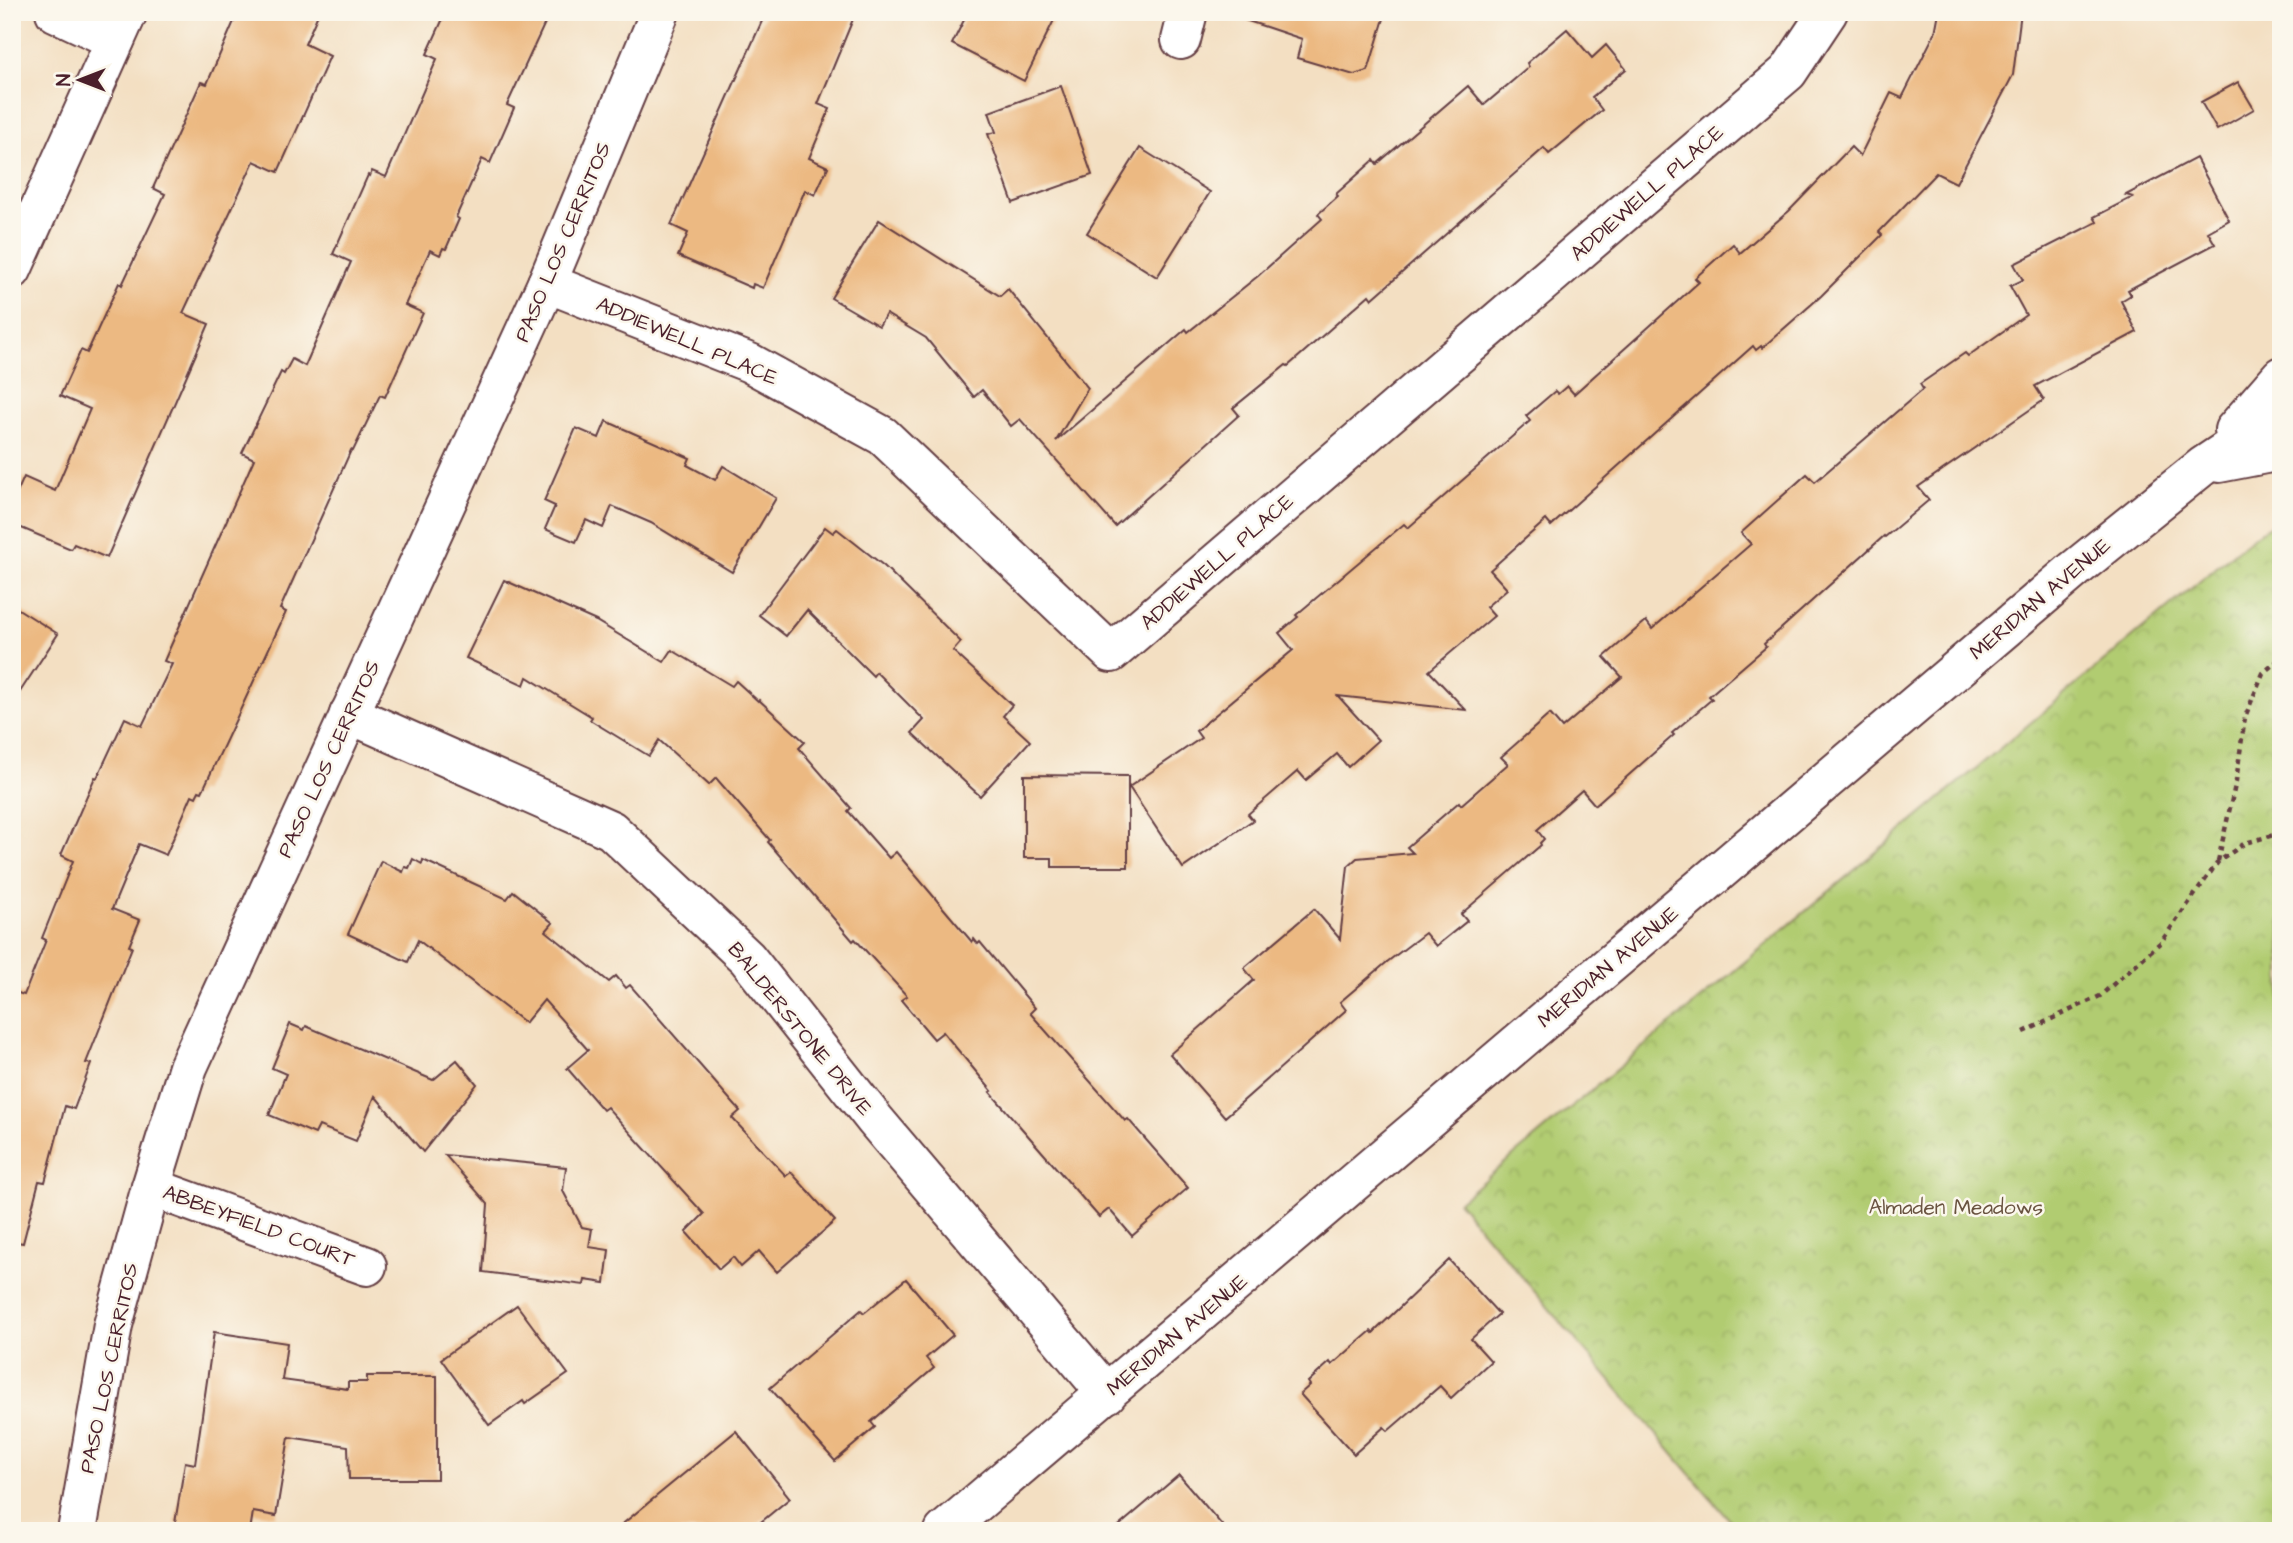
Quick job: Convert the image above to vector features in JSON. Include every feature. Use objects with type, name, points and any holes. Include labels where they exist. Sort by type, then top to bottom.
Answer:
[{"type":"street","points":[[12,270],[122,26],[55,12]]},
{"type":"street","name":"PASO LOS CERRITOS","points":[[76,1531],[113,1325],[188,1066],[547,283],[660,12]]},
{"type":"street","name":"ADDIEWELL PLACE","points":[[547,283],[750,363],[883,436],[1111,653],[1788,72],[1828,12]]},
{"type":"street","points":[[2203,466],[2281,376]]},
{"type":"street","name":"MERIDIAN AVENUE","points":[[963,1525],[1107,1394],[2043,596],[2203,466],[2281,414]]},
{"type":"street","points":[[2203,466],[2281,451]]},
{"type":"street","name":"BALDERSTONE DRIVE","points":[[349,714],[611,830],[747,958],[875,1121],[1107,1394]]},
{"type":"street","name":"ABBEYFIELD COURT","points":[[151,1187],[367,1266]]},
{"type":"path","points":[[2218,862],[2236,781],[2245,717],[2263,673],[2281,658]]},
{"type":"path","points":[[2024,1032],[2100,996],[2161,942],[2218,862],[2245,843],[2281,833]]},
{"type":"path","points":[[2277,1531],[2277,1451],[2281,1436]]},
{"type":"green space","name":"Almaden Meadows","points":[[2281,519],[2281,1531],[1739,1531],[1458,1202],[2255,535]]},
{"type":"building","points":[[238,12],[319,12],[305,44],[330,56],[278,172],[254,161],[183,313],[209,324],[107,558],[74,544],[71,549],[12,524],[12,504],[24,477],[55,491],[90,409],[60,396],[81,350],[87,353],[119,283],[122,285],[165,194],[153,188],[201,82],[207,84]]},
{"type":"building","points":[[446,12],[550,12],[507,105],[514,108],[490,163],[482,159],[456,217],[459,219],[446,249],[443,248],[440,255],[430,250],[405,305],[423,313],[385,397],[380,395],[353,451],[351,450],[280,609],[286,612],[202,792],[199,791],[196,797],[192,795],[166,855],[139,844],[112,909],[140,920],[129,946],[132,947],[86,1063],[91,1064],[74,1109],[65,1106],[45,1182],[39,1181],[23,1243],[12,1241],[12,991],[24,995],[46,940],[42,938],[73,861],[61,855],[95,777],[97,778],[125,718],[142,726],[172,664],[164,661],[254,459],[242,453],[281,372],[284,374],[292,359],[305,366],[351,262],[333,254],[368,175],[370,176],[372,171],[386,177],[437,59],[427,54]]},
{"type":"building","points":[[766,12],[856,12],[818,104],[830,109],[809,158],[828,167],[815,195],[805,190],[763,288],[753,284],[752,288],[678,256],[688,233],[671,225]]},
{"type":"building","points":[[968,12],[1058,12],[1024,81],[952,44]]},
{"type":"building","points":[[1240,12],[1386,12],[1368,71],[1354,75],[1297,58],[1302,39],[1239,18]]},
{"type":"building","points":[[1939,12],[2021,12],[2013,75],[1956,183],[1936,173],[1879,232],[1882,235],[1821,296],[1762,348],[1761,346],[1756,350],[1753,346],[1551,526],[1546,520],[1490,570],[1507,589],[1486,607],[1494,616],[1429,671],[1466,710],[1338,696],[1378,740],[1348,767],[1337,754],[1306,780],[1298,771],[1248,814],[1253,820],[1183,868],[1129,787],[1201,738],[1196,731],[1293,650],[1279,633],[1298,617],[1296,615],[1404,524],[1408,528],[1530,421],[1526,416],[1555,391],[1558,394],[1567,386],[1574,394],[1699,282],[1695,278],[1733,244],[1740,253],[1789,211],[1851,147],[1860,156],[1891,93],[1902,98],[1935,33]]},
{"type":"building","points":[[1567,29],[1592,58],[1606,45],[1626,69],[1592,97],[1602,110],[1549,154],[1544,148],[1372,299],[1369,295],[1288,366],[1233,408],[1239,415],[1115,526],[1020,419],[1011,426],[982,390],[974,397],[926,338],[886,314],[879,326],[831,298],[879,220],[1000,296],[1008,289],[1088,388],[1056,441],[1186,329],[1188,332],[1258,276],[1322,219],[1318,214],[1374,160],[1377,164],[1468,86],[1484,105],[1529,67],[1527,63]]},
{"type":"building","points":[[2238,82],[2254,109],[2217,130],[2201,102]]},
{"type":"building","points":[[1061,86],[1092,175],[1013,203],[988,134],[996,132],[989,112]]},
{"type":"building","points":[[1140,148],[1210,192],[1157,277],[1087,233]]},
{"type":"building","points":[[2196,158],[2229,220],[2208,232],[2215,244],[2128,290],[2131,295],[2121,301],[2137,332],[2035,386],[2044,400],[1918,487],[1929,500],[1884,536],[1764,644],[1766,647],[1709,696],[1712,699],[1672,733],[1674,735],[1595,805],[1582,790],[1537,830],[1544,839],[1541,845],[1461,914],[1467,921],[1436,946],[1425,933],[1387,962],[1340,1002],[1346,1010],[1225,1117],[1170,1054],[1254,980],[1244,968],[1314,909],[1340,939],[1348,866],[1357,858],[1413,853],[1407,847],[1508,764],[1501,757],[1550,714],[1562,728],[1622,677],[1604,657],[1646,621],[1652,629],[1751,544],[1741,533],[1807,474],[1815,482],[1923,389],[1920,384],[1965,353],[1968,356],[2026,315],[2010,286],[2023,280],[2014,264],[2097,222],[2094,217],[2133,197],[2126,195]]},
{"type":"building","points":[[606,421],[690,458],[687,465],[715,480],[723,466],[776,498],[732,572],[651,523],[612,506],[603,528],[586,520],[576,542],[545,529],[555,506],[544,501],[576,428],[599,438]]},
{"type":"building","points":[[825,527],[833,533],[837,529],[884,566],[961,642],[953,651],[1012,705],[1003,716],[1030,741],[980,796],[912,733],[924,720],[876,672],[873,676],[807,610],[786,636],[759,615]]},
{"type":"building","points":[[504,580],[596,621],[664,662],[672,650],[732,686],[736,681],[759,700],[805,742],[799,748],[851,808],[848,811],[889,858],[896,852],[972,942],[974,939],[978,944],[980,942],[1035,1008],[1030,1013],[1188,1188],[1132,1236],[1109,1209],[1099,1217],[990,1092],[992,1091],[943,1032],[934,1039],[901,1000],[907,996],[855,939],[853,941],[716,778],[709,785],[659,740],[649,756],[527,677],[524,685],[466,658]]},
{"type":"building","points":[[12,605],[58,634],[12,704]]},
{"type":"building","points":[[1024,775],[1128,776],[1128,867],[1052,867],[1052,858],[1024,858]]},
{"type":"building","points":[[413,859],[422,864],[423,860],[507,899],[513,891],[553,923],[546,931],[609,982],[616,976],[626,988],[630,985],[740,1111],[732,1118],[786,1176],[791,1172],[835,1221],[777,1272],[759,1251],[741,1267],[733,1257],[719,1269],[686,1232],[704,1214],[607,1107],[603,1110],[567,1068],[588,1050],[544,1000],[525,1023],[418,940],[408,962],[348,934],[381,861],[403,872],[405,867],[409,868]]},
{"type":"building","points":[[290,1024],[304,1030],[306,1026],[433,1080],[457,1060],[477,1084],[423,1152],[375,1096],[356,1141],[319,1126],[315,1134],[269,1115],[286,1074],[272,1068]]},
{"type":"building","points":[[445,1155],[566,1167],[563,1191],[582,1227],[592,1229],[589,1247],[609,1250],[605,1283],[585,1280],[584,1285],[483,1272],[488,1204]]},
{"type":"building","points":[[1449,1260],[1499,1314],[1471,1339],[1491,1361],[1451,1398],[1440,1386],[1388,1431],[1384,1427],[1354,1454],[1300,1394],[1310,1385],[1308,1382],[1330,1362],[1332,1365],[1371,1331],[1373,1333]]},
{"type":"building","points":[[906,1279],[953,1335],[926,1358],[934,1368],[871,1422],[875,1427],[835,1461],[770,1388],[861,1310],[864,1313]]},
{"type":"building","points":[[517,1305],[568,1374],[489,1425],[441,1359]]},
{"type":"building","points":[[214,1332],[287,1343],[282,1380],[348,1389],[348,1382],[367,1382],[367,1376],[437,1376],[437,1479],[349,1479],[348,1446],[289,1437],[276,1516],[253,1512],[250,1531],[224,1531],[175,1523],[185,1462],[195,1464]]},
{"type":"building","points":[[736,1431],[790,1498],[750,1531],[614,1531]]},
{"type":"building","points":[[1179,1475],[1227,1531],[1113,1531]]}]
